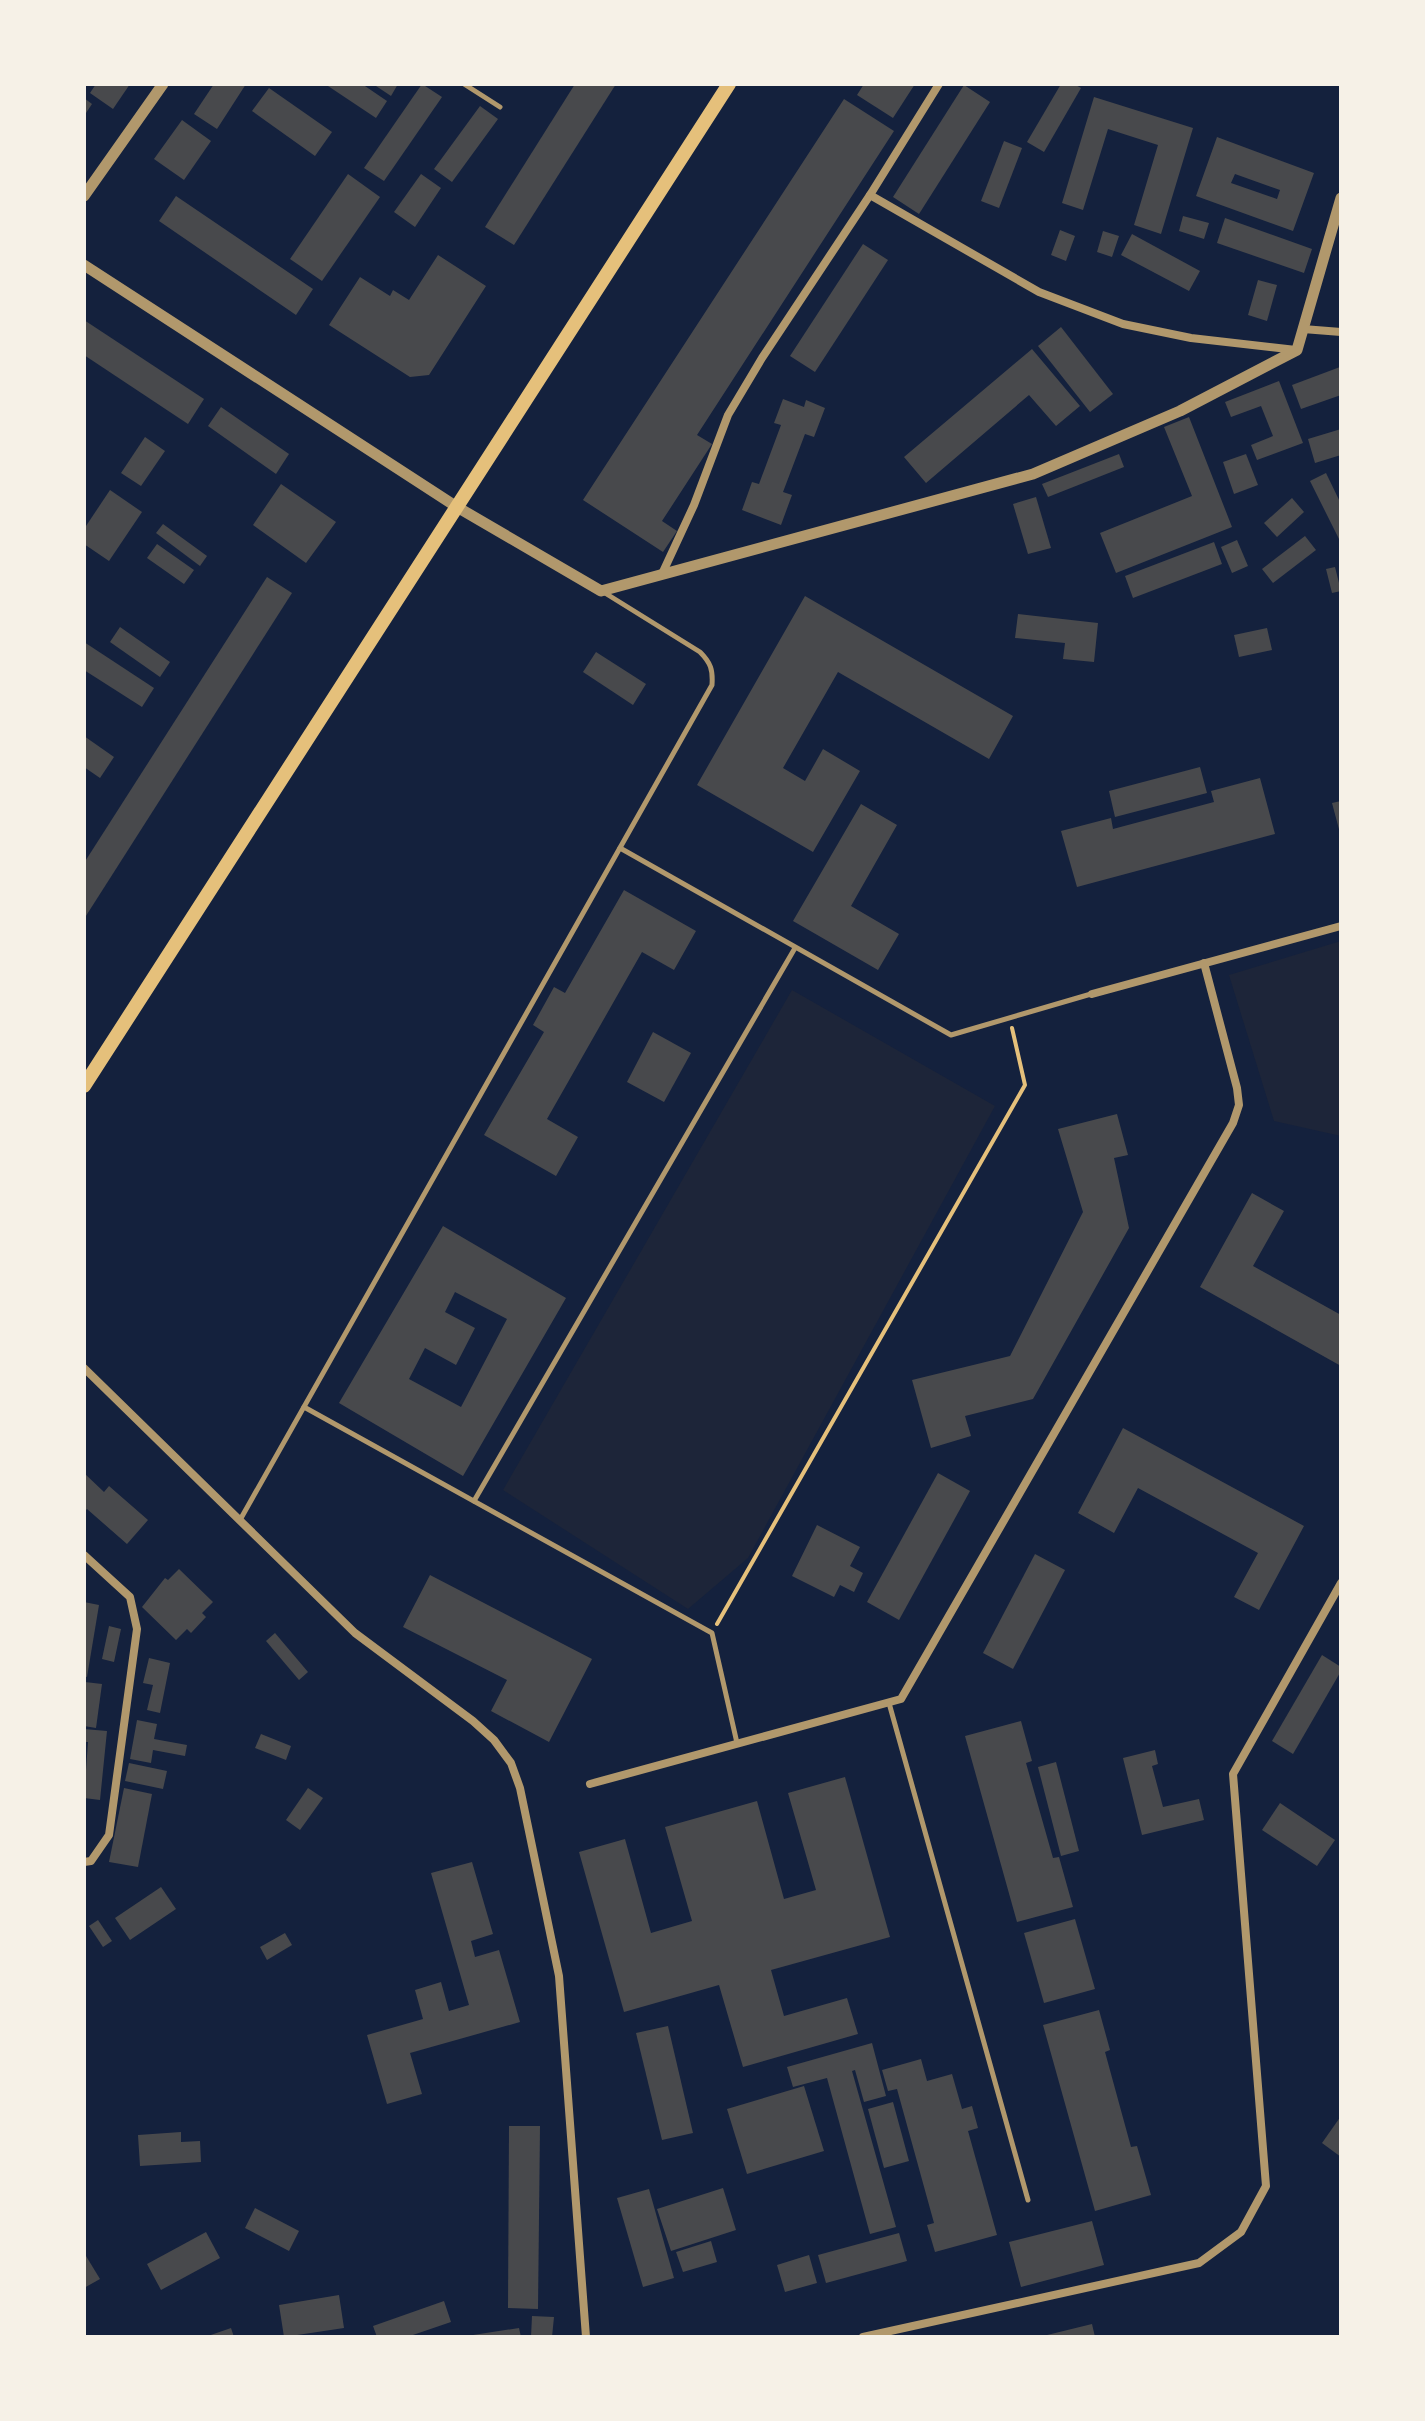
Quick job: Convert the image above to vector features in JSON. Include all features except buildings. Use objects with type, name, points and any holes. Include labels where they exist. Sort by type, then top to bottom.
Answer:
[{"type":"main road","points":[[84,1086],[729,84]]},
{"type":"street","points":[[84,196],[163,84]]},
{"type":"street","points":[[662,574],[694,505],[728,415],[939,84]]},
{"type":"street","points":[[870,195],[1039,292],[1123,324],[1191,338],[1297,350]]},
{"type":"street","points":[[84,265],[457,507],[601,591],[1033,474],[1180,411],[1297,350],[1341,198]]},
{"type":"street","points":[[1303,329],[1341,332]]},
{"type":"street","points":[[1092,994],[1341,926]]},
{"type":"street","points":[[590,1784],[901,1699],[1233,1123],[1239,1105],[1237,1088],[1204,963]]},
{"type":"street","points":[[84,1368],[355,1633],[473,1721],[494,1740],[511,1763],[520,1788],[559,1976],[586,2337]]},
{"type":"street","points":[[84,1555],[130,1597],[137,1629],[109,1835],[91,1861],[84,1862]]},
{"type":"street","points":[[863,2337],[1199,2263],[1241,2232],[1266,2186],[1233,1774],[1341,1583]]},
{"type":"lane","points":[[464,84],[500,107]]},
{"type":"lane","points":[[240,1520],[712,685],[713,671],[700,652],[601,591]]},
{"type":"lane","points":[[620,848],[951,1035],[1092,994]]},
{"type":"lane","points":[[474,1501],[795,948]]},
{"type":"lane","points":[[304,1407],[712,1633],[738,1744]]},
{"type":"lane","points":[[889,1702],[1028,2200]]},
{"type":"path","points":[[712,1633],[1025,1085],[1010,1018]]},
{"type":"shaded area","points":[[1341,941],[1341,1136],[1274,1121],[1229,975]]},
{"type":"shaded area","points":[[792,990],[995,1106],[748,1558],[688,1609],[503,1490]]}]
